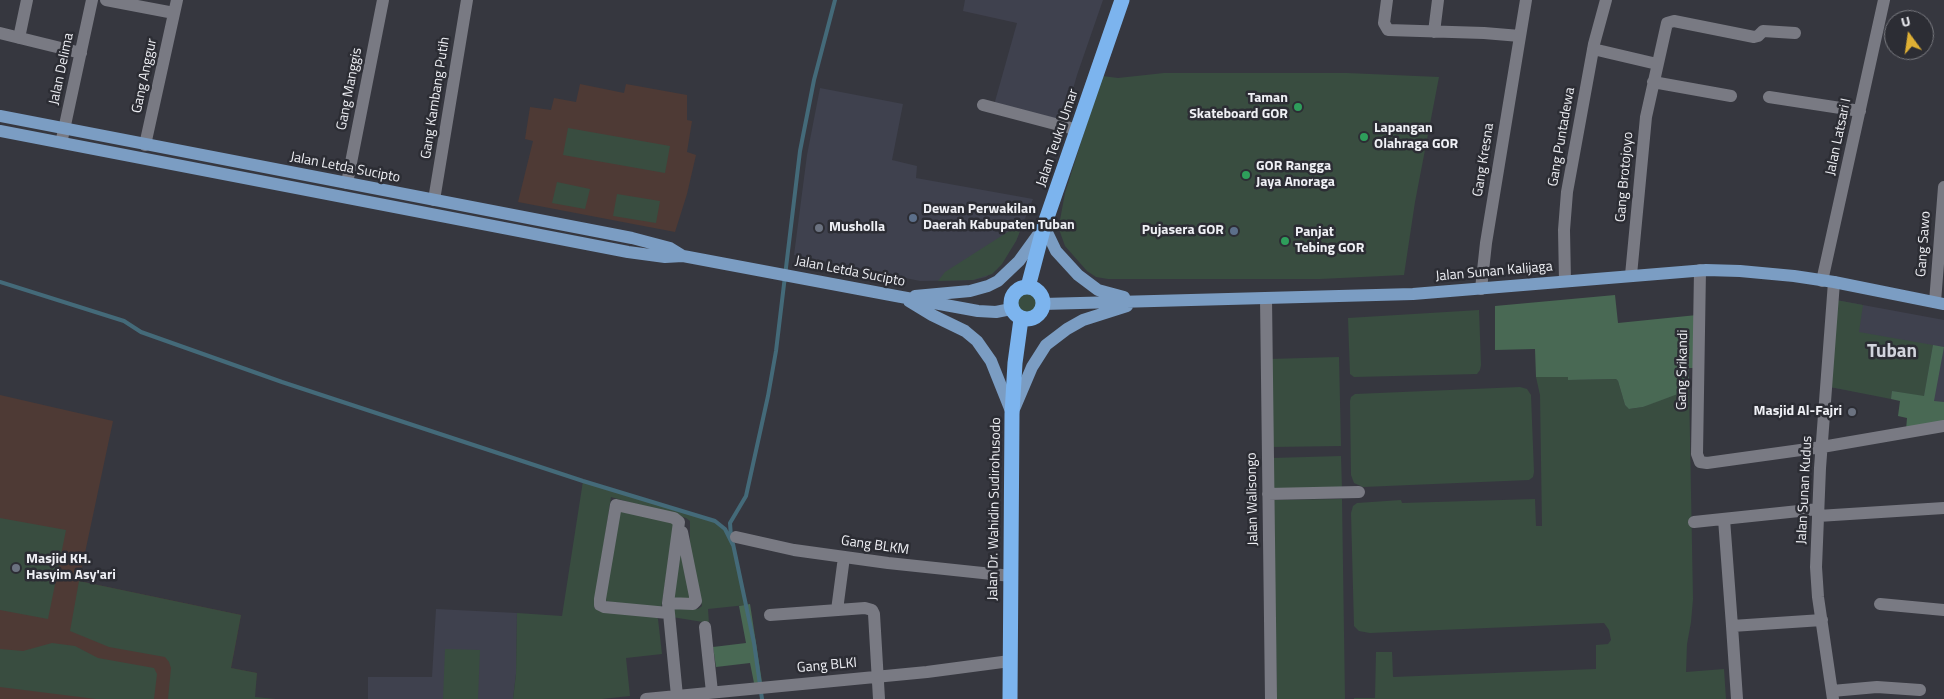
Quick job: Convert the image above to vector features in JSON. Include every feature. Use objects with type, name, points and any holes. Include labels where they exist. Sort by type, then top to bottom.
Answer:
[{"type":"highway","name":"Jalan Teuku Umar","points":[[1028,287],[1044,226],[1122,0]]},
{"type":"highway","points":[[1028,287],[1037,291],[1043,304],[1040,313],[1036,317],[1026,320],[1016,314],[1011,298],[1017,290],[1028,287]]},
{"type":"highway","name":"Jalan Dr. Wahidin Sudirohusodo","points":[[1010,699],[1012,414],[1016,314]]},
{"type":"main road","name":"Jalan Letda Sucipto","points":[[0,116],[64,130],[632,238],[664,246],[683,256]]},
{"type":"main road","name":"Jalan Letda Sucipto","points":[[0,130],[61,144],[635,253],[665,257],[683,256],[978,311],[1016,314]]},
{"type":"main road","points":[[903,297],[970,291],[998,281],[1019,261],[1044,226],[1060,258],[1090,285],[1107,293],[1144,301]]},
{"type":"main road","name":"Jalan Sunan Kalijaga","points":[[1043,304],[1342,297],[1481,289],[1700,270],[1749,272],[1828,282],[1939,303]]},
{"type":"main road","points":[[903,297],[932,315],[965,331],[977,341],[991,361],[1012,414]]},
{"type":"main road","points":[[1012,414],[1038,354],[1056,336],[1083,320],[1144,301]]},
{"type":"street","points":[[19,38],[27,0]]},
{"type":"street","name":"Jalan Delima","points":[[61,144],[92,0]]},
{"type":"street","points":[[106,0],[174,13]]},
{"type":"street","name":"Gang Anggur","points":[[145,145],[177,0]]},
{"type":"street","name":"Gang Manggis","points":[[346,184],[383,0]]},
{"type":"street","name":"Gang Kambang Putih","points":[[434,200],[467,0]]},
{"type":"street","points":[[1387,0],[1384,23],[1387,30],[1484,32],[1520,36]]},
{"type":"street","points":[[1434,32],[1438,0]]},
{"type":"street","name":"Gang Kresna","points":[[1481,289],[1486,243],[1526,0]]},
{"type":"street","name":"Gang Puntadewa","points":[[1565,281],[1565,204],[1593,49],[1606,0]]},
{"type":"street","name":"Jalan Latsari I","points":[[1828,282],[1860,111],[1884,0]]},
{"type":"street","name":"Gang Brotojoyo","points":[[1631,275],[1646,117],[1668,22],[1672,21],[1754,37],[1758,36],[1762,31],[1795,33]]},
{"type":"street","points":[[0,33],[81,52]]},
{"type":"street","points":[[1593,49],[1657,64]]},
{"type":"street","points":[[1653,82],[1731,96]]},
{"type":"street","points":[[1769,97],[1860,111]]},
{"type":"street","points":[[983,105],[1078,130]]},
{"type":"street","name":"Gang Sawo","points":[[1939,303],[1944,187]]},
{"type":"street","name":"Gang Srikandi","points":[[1700,270],[1697,458],[1700,462],[1707,463],[1822,447]]},
{"type":"street","name":"Jalan Sunan Kudus","points":[[1828,282],[1816,575],[1832,695]]},
{"type":"street","name":"Jalan Walisongo","points":[[1266,298],[1271,699]]},
{"type":"street","points":[[1822,447],[1944,426]]},
{"type":"street","points":[[1268,494],[1359,492]]},
{"type":"street","points":[[616,505],[674,518],[680,524],[696,600],[693,604],[668,608],[604,607],[600,604],[616,505]]},
{"type":"street","points":[[1694,522],[1818,513],[1944,508]]},
{"type":"street","points":[[1724,519],[1737,699]]},
{"type":"street","points":[[677,696],[668,608],[680,524]]},
{"type":"street","name":"Gang BLKM","points":[[736,537],[773,546],[844,557],[970,573],[1011,576]]},
{"type":"street","points":[[837,610],[844,557]]},
{"type":"street","points":[[1880,604],[1944,610]]},
{"type":"street","points":[[770,615],[868,608],[873,611],[880,699]]},
{"type":"street","points":[[1732,626],[1822,620]]},
{"type":"street","points":[[705,628],[712,692]]},
{"type":"street","name":"Gang BLKI","points":[[646,699],[877,677],[1010,661]]},
{"type":"street","points":[[1832,695],[1877,687],[1920,690]]},
{"type":"shaded area","points":[[965,0],[1103,0],[1077,75],[1063,124],[994,105],[1017,23],[963,11]]},
{"type":"shaded area","points":[[580,84],[624,93],[626,84],[687,95],[687,120],[692,121],[687,152],[696,155],[687,194],[675,232],[518,202],[533,141],[525,139],[530,107],[551,110],[554,98],[576,102]]},
{"type":"shaded area","points":[[820,88],[903,104],[892,160],[917,166],[916,178],[1033,199],[1016,241],[997,269],[986,277],[973,280],[920,281],[794,255],[807,155]]},
{"type":"shaded area","points":[[1836,300],[1944,320],[1944,423],[1933,406],[1830,387]]},
{"type":"shaded area","points":[[0,395],[113,421],[79,581],[241,615],[231,668],[257,673],[254,699],[0,699]]},
{"type":"shaded area","points":[[436,609],[517,613],[516,674],[513,699],[368,699],[368,677],[432,677]]},
{"type":"green space","name":"GOR Rangga Jaya Anoraga","points":[[1164,73],[1347,73],[1439,77],[1415,202],[1404,275],[1320,279],[1108,279],[1096,277],[1087,271],[1065,246],[1060,232],[1060,220],[1065,193],[1102,76],[1118,78]]},
{"type":"green space","points":[[568,128],[670,146],[665,173],[563,155]]},
{"type":"green space","points":[[557,182],[590,189],[585,209],[552,203]]},
{"type":"green space","points":[[617,194],[660,201],[656,223],[613,216]]},
{"type":"green space","points":[[1017,226],[1022,226],[1016,241],[1002,264],[992,274],[973,280],[938,281],[945,272]]},
{"type":"green space","points":[[1027,292],[1035,295],[1038,303],[1035,311],[1027,314],[1019,311],[1016,303],[1019,295]]},
{"type":"green space","points":[[1615,295],[1618,323],[1697,315],[1696,368],[1689,368],[1689,385],[1683,392],[1643,407],[1629,409],[1625,405],[1616,379],[1568,380],[1568,377],[1536,377],[1535,349],[1495,350],[1495,306]]},
{"type":"green space","points":[[1836,300],[1863,305],[1859,332],[1933,345],[1924,397],[1892,391],[1891,399],[1830,387]]},
{"type":"green space","points":[[1479,310],[1481,365],[1477,374],[1354,377],[1350,374],[1348,318]]},
{"type":"green space","points":[[1933,345],[1944,347],[1934,401],[1944,402],[1944,423],[1906,430],[1907,418],[1898,416],[1900,401],[1891,399],[1892,391],[1924,396]]},
{"type":"green space","points":[[1339,357],[1341,446],[1272,447],[1269,359]]},
{"type":"green space","points":[[1536,377],[1568,377],[1569,380],[1616,379],[1625,405],[1630,409],[1643,407],[1687,388],[1689,385],[1693,599],[1687,644],[1686,672],[1724,669],[1726,699],[1354,699],[1375,698],[1376,652],[1392,652],[1393,677],[1596,669],[1596,645],[1608,644],[1611,640],[1609,630],[1604,623],[1370,633],[1359,631],[1354,626],[1351,513],[1353,506],[1357,503],[1401,500],[1402,503],[1535,499],[1536,526],[1542,526],[1540,395]]},
{"type":"green space","points":[[1520,387],[1527,389],[1531,395],[1534,472],[1533,477],[1529,480],[1363,487],[1354,483],[1351,475],[1350,401],[1351,397],[1355,394]]},
{"type":"green space","points":[[1341,456],[1342,489],[1273,491],[1272,458]]},
{"type":"green space","points":[[583,481],[715,521],[722,526],[733,545],[746,605],[708,609],[709,623],[672,617],[674,608],[698,609],[702,606],[690,550],[690,521],[686,518],[611,497],[594,608],[656,616],[658,619],[662,654],[626,658],[630,696],[602,699],[513,699],[516,674],[517,613],[562,616]]},
{"type":"green space","points":[[1342,499],[1345,699],[1277,699],[1273,500]]},
{"type":"green space","points":[[618,508],[675,523],[661,608],[604,601]]},
{"type":"green space","points":[[0,518],[66,530],[48,619],[0,610]]},
{"type":"green space","points":[[680,547],[691,599],[672,598]]},
{"type":"green space","points":[[79,581],[241,615],[231,668],[257,673],[255,697],[276,699],[168,699],[171,668],[165,657],[109,647],[70,631]]},
{"type":"green space","points":[[750,604],[762,682],[754,683],[750,663],[716,667],[713,647],[746,643],[739,606]]},
{"type":"green space","points":[[52,643],[75,646],[98,658],[154,668],[157,674],[154,699],[96,699],[0,687],[0,649],[23,651]]},
{"type":"green space","points":[[445,649],[480,650],[478,699],[443,699]]},
{"type":"waterway","points":[[731,537],[730,523],[746,496],[768,396],[776,351],[800,151],[814,80],[835,0]]},
{"type":"waterway","points":[[0,282],[124,321],[141,332],[282,382],[583,481],[715,521],[725,529],[733,545]]},
{"type":"waterway","points":[[733,544],[754,643],[762,699]]},
{"type":"place","name":"Taman Skateboard GOR","points":[[1298,107]]},
{"type":"place","name":"Lapangan Olahraga GOR","points":[[1364,137]]},
{"type":"place","name":"GOR Rangga Jaya Anoraga","points":[[1246,175]]},
{"type":"place","name":"Dewan Perwakilan Daerah Kabupaten Tuban","points":[[913,218]]},
{"type":"place","name":"Musholla","points":[[819,228]]},
{"type":"place","name":"Pujasera GOR","points":[[1234,231]]},
{"type":"place","name":"Panjat Tebing GOR","points":[[1285,241]]},
{"type":"place","name":"Masjid Al-Fajri","points":[[1852,412]]},
{"type":"place","name":"Masjid KH. Hasyim Asy'ari","points":[[16,568]]},
{"type":"district","name":"Tuban","points":[[1892,352]]}]
